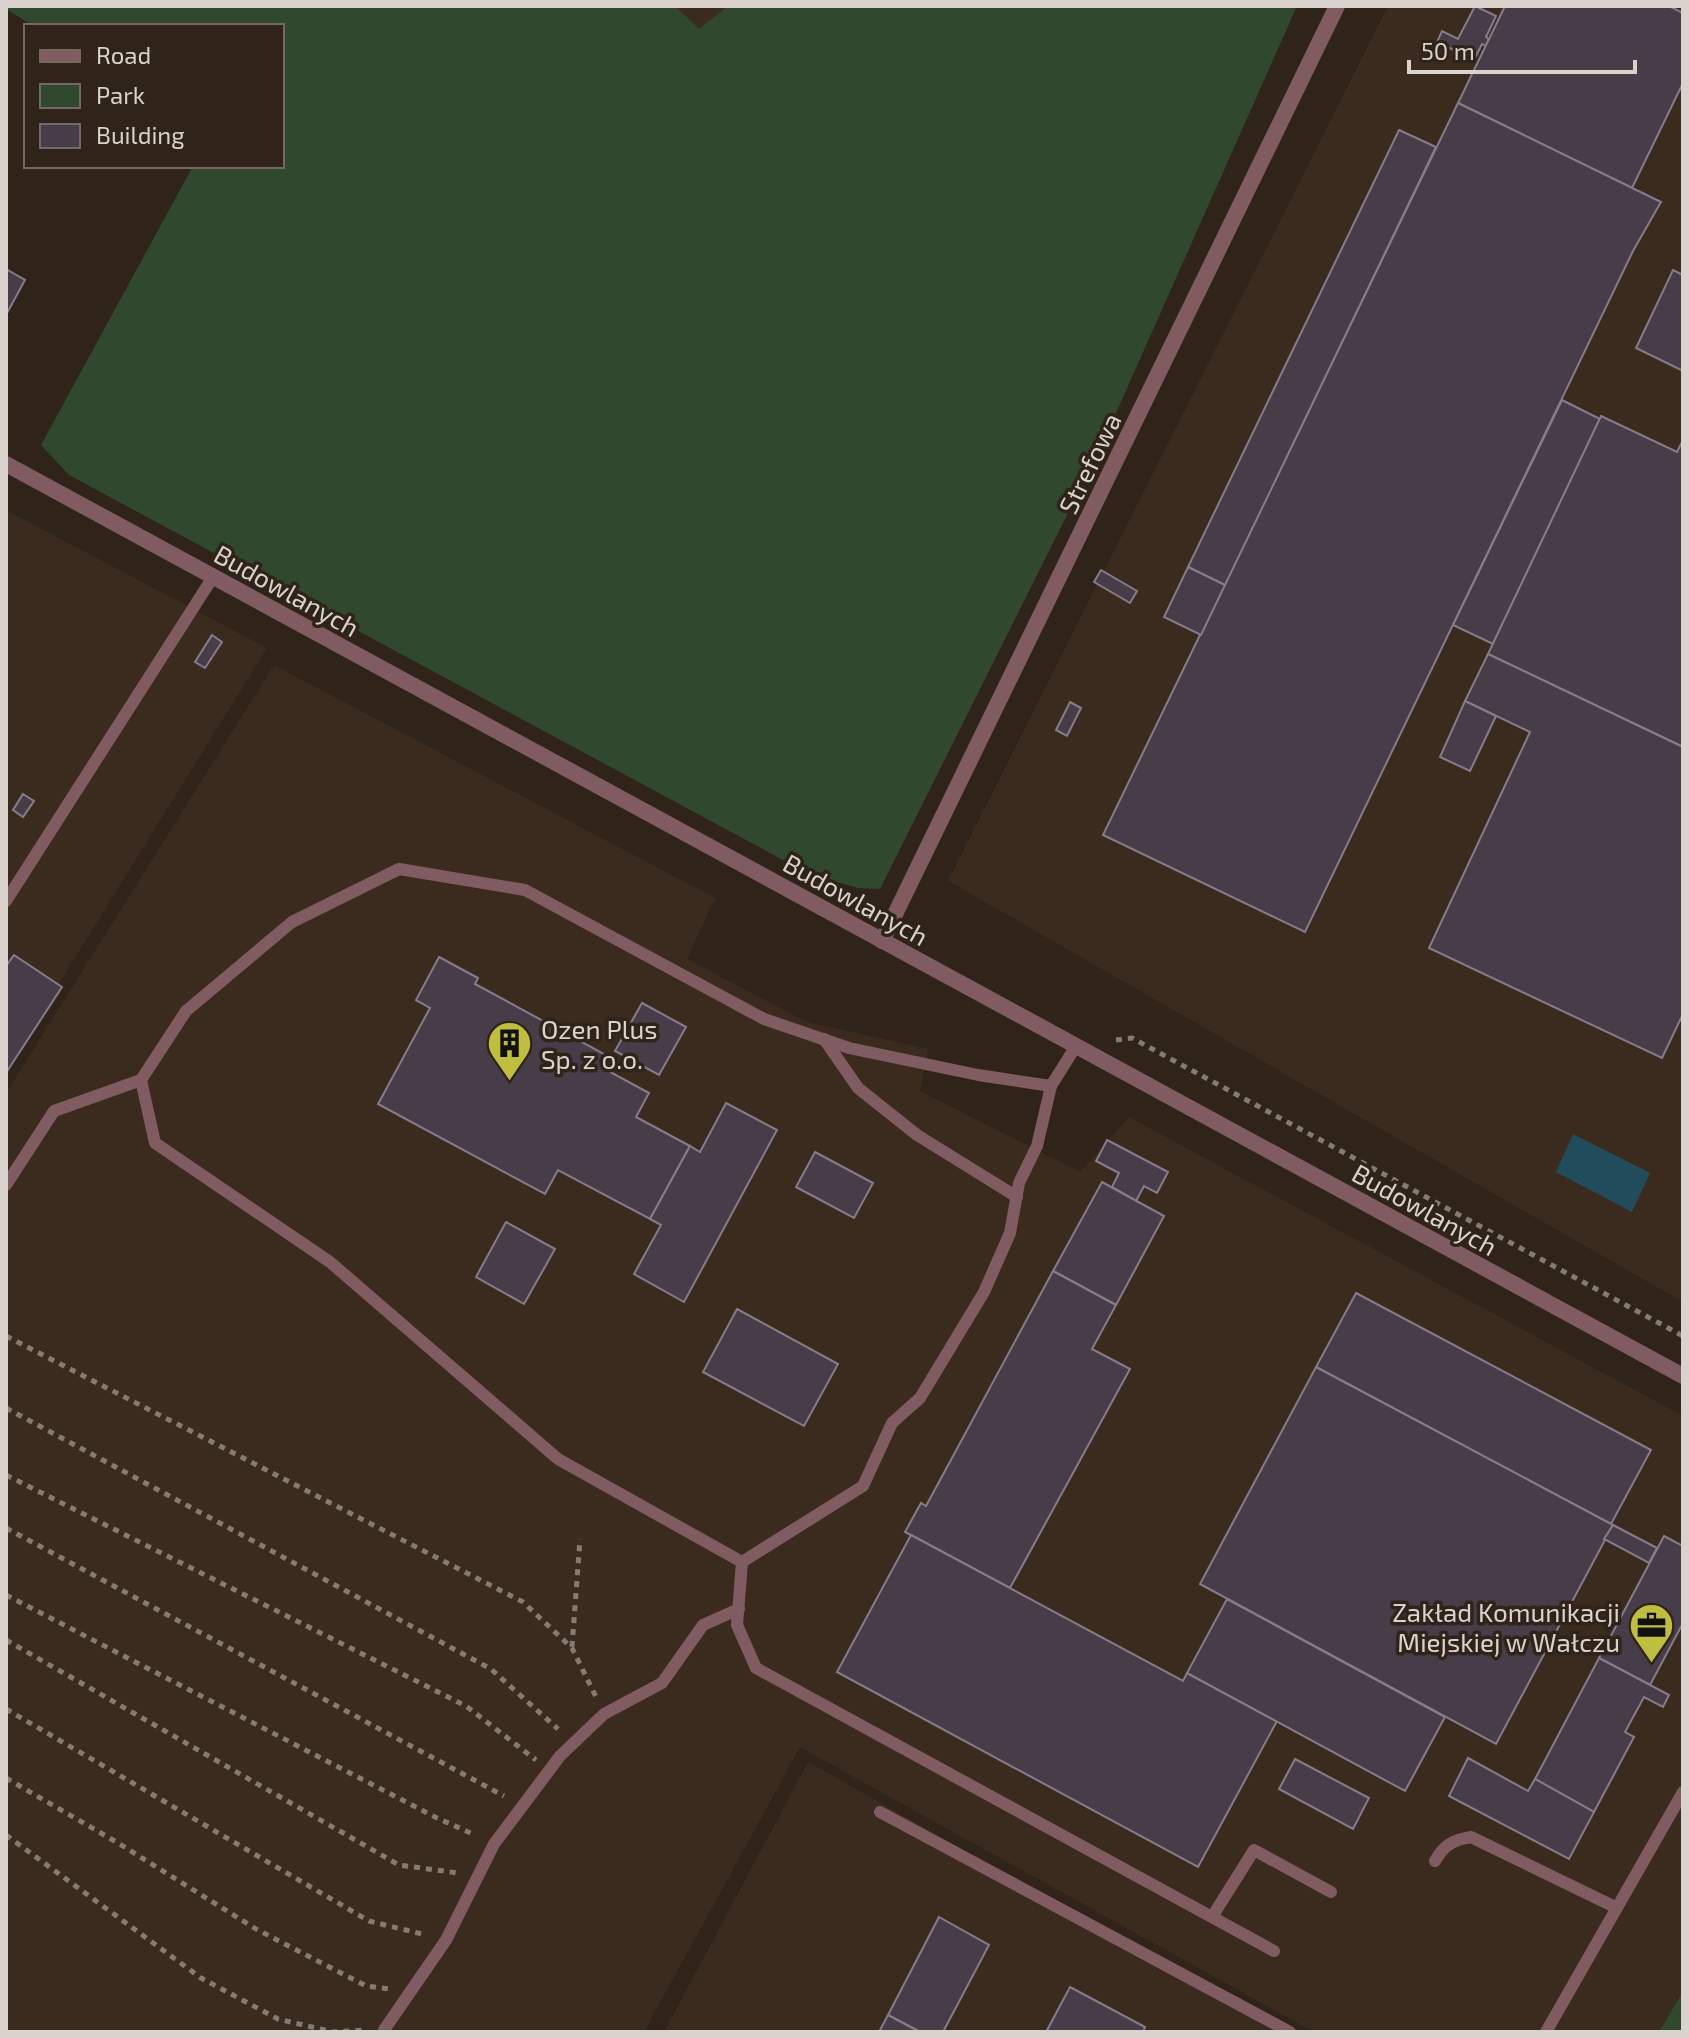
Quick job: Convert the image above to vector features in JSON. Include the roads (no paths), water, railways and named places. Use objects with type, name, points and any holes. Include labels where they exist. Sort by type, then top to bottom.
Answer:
[{"type":"street","name":"Strefowa","points":[[882,941],[1337,6]]},
{"type":"street","name":"Budowlanych","points":[[6,464],[1683,1376]]},
{"type":"lane","points":[[6,901],[213,577]]},
{"type":"lane","points":[[6,1185],[54,1111],[141,1080],[186,1011],[292,922],[399,869],[525,890],[764,1019],[849,1048],[978,1075],[1051,1086]]},
{"type":"lane","points":[[824,1039],[858,1088],[917,1135],[1017,1197]]},
{"type":"lane","points":[[742,1562],[863,1486],[892,1423],[920,1398],[984,1292],[1010,1233],[1019,1183],[1037,1146],[1051,1086],[1076,1046]]},
{"type":"lane","points":[[141,1080],[155,1143],[330,1262],[558,1459],[742,1562]]},
{"type":"lane","points":[[742,1562],[737,1625],[756,1668],[1274,1951]]},
{"type":"lane","points":[[384,2030],[446,1940],[494,1844],[550,1770],[604,1714],[662,1683],[703,1625],[739,1609]]},
{"type":"lane","points":[[1546,2032],[1683,1792]]},
{"type":"lane","points":[[880,1812],[1290,2032]]},
{"type":"lane","points":[[1435,1861],[1443,1847],[1456,1839],[1471,1837],[1617,1908]]},
{"type":"lane","points":[[1212,1917],[1254,1850],[1331,1892]]},
{"type":"water","points":[[1573,1134],[1650,1173],[1632,1212],[1556,1172]]},
{"type":"place","name":"Ozen Plus Sp. z o.o.","points":[[510,1082]]},
{"type":"place","name":"Zakład Komunikacji Miejskiej w Wałczu","points":[[1651,1665]]}]
